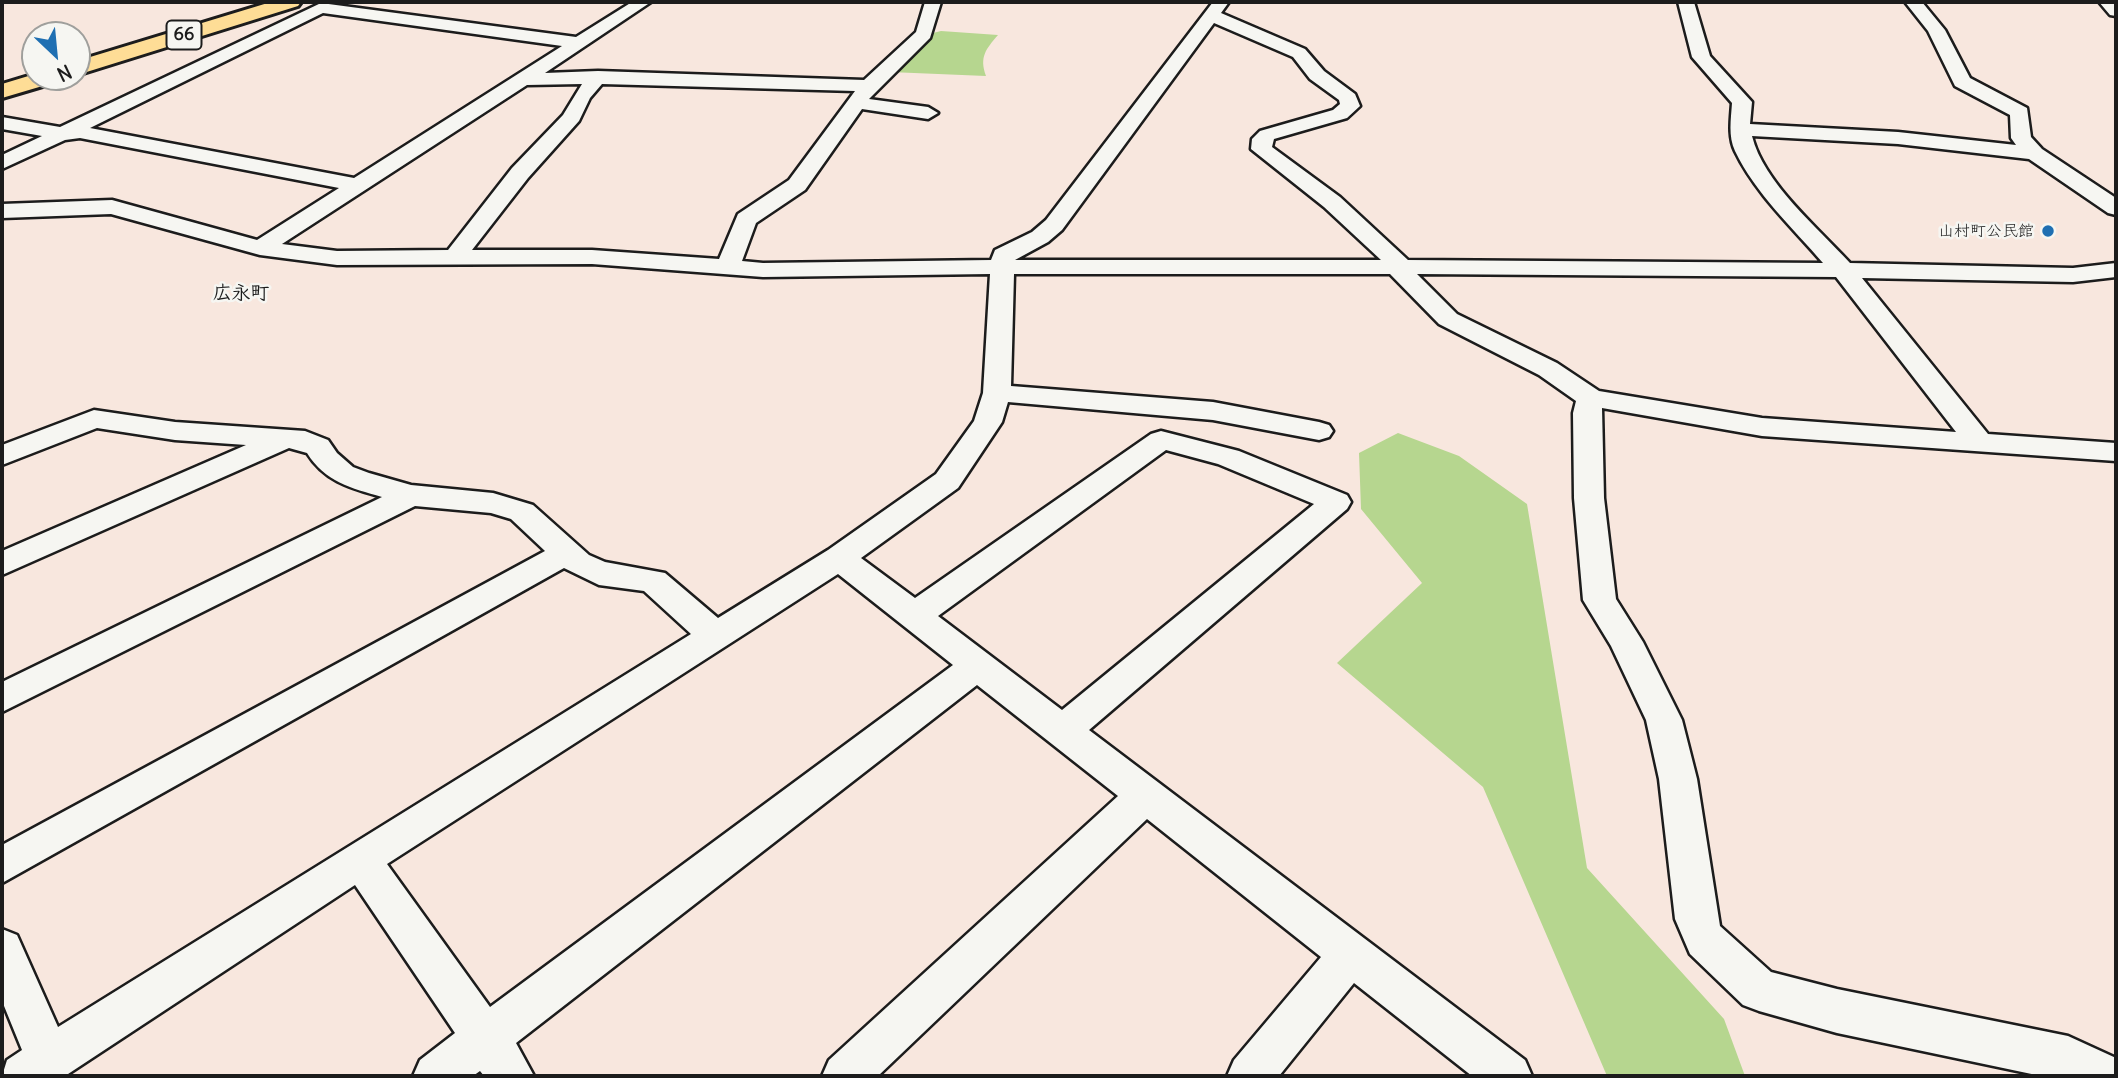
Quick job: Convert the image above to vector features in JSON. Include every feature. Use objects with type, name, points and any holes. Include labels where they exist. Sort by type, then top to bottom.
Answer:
[{"type":"main road","name":"66","points":[[91,64],[288,2]]},
{"type":"main road","points":[[2,91],[21,85]]},
{"type":"street","points":[[260,248],[528,79],[643,2]]},
{"type":"street","points":[[728,268],[746,219],[789,193],[797,185],[863,95],[924,34],[933,2]]},
{"type":"street","points":[[1686,2],[1701,57],[1742,102],[1740,129],[1745,150],[1768,186],[1841,268],[1978,440]]},
{"type":"street","points":[[1913,2],[1936,30],[1962,82],[2021,112],[2021,138],[2035,153],[2116,208]]},
{"type":"street","points":[[2107,2],[2116,11]]},
{"type":"street","points":[[2,163],[320,5],[579,43]]},
{"type":"street","points":[[2,949],[36,1068],[714,634],[839,558],[947,481],[988,422],[997,393],[1003,255],[1040,237],[1054,225],[1217,9],[1299,53],[1317,75],[1348,99],[1350,106],[1340,114],[1267,135],[1262,139],[1261,149],[1324,195],[1399,267],[1448,319],[1548,369],[1591,398],[1762,427],[1978,440],[2116,453]]},
{"type":"street","points":[[528,79],[598,77],[863,95],[928,113]]},
{"type":"street","points":[[454,258],[520,173],[572,117],[581,97],[598,77]]},
{"type":"street","points":[[2,123],[65,134],[80,132],[353,188]]},
{"type":"street","points":[[1740,129],[1876,139],[1898,138],[2035,153]]},
{"type":"street","points":[[2,211],[113,207],[260,248],[337,258],[618,258],[728,268],[1841,268],[2105,272],[2116,293]]},
{"type":"street","points":[[997,393],[1213,411],[1319,431]]},
{"type":"street","points":[[1591,398],[1587,413],[1589,498],[1600,600],[1626,642],[1664,720],[1678,779],[1696,919],[1705,940],[1738,976],[1759,990],[1837,1011],[2067,1059],[2103,1076]]},
{"type":"street","points":[[2,456],[93,419],[175,431],[289,436],[313,443],[326,460],[343,474],[411,495],[493,503],[522,512],[566,553],[599,573],[653,581],[714,634]]},
{"type":"street","points":[[2,564],[289,436]]},
{"type":"street","points":[[914,616],[1161,440],[1197,446],[1253,465],[1336,502],[1063,730]]},
{"type":"street","points":[[2,698],[411,495]]},
{"type":"street","points":[[2,865],[566,553]]},
{"type":"street","points":[[839,558],[1509,1076]]},
{"type":"street","points":[[436,1076],[978,665]]},
{"type":"street","points":[[845,1076],[1146,795]]},
{"type":"street","points":[[360,859],[511,1076]]},
{"type":"street","points":[[1250,1076],[1351,954]]},
{"type":"green space","points":[[941,31],[998,35],[985,54],[983,64],[986,76],[890,72],[933,33]]},
{"type":"green space","points":[[1398,433],[1459,456],[1527,504],[1587,868],[1724,1019],[1745,1076],[1607,1076],[1483,787],[1337,663],[1422,583],[1361,509],[1359,453]]},
{"type":"place","name":"山村町公民館","points":[[2048,231]]},
{"type":"district","name":"広永町","points":[[241,294]]}]
